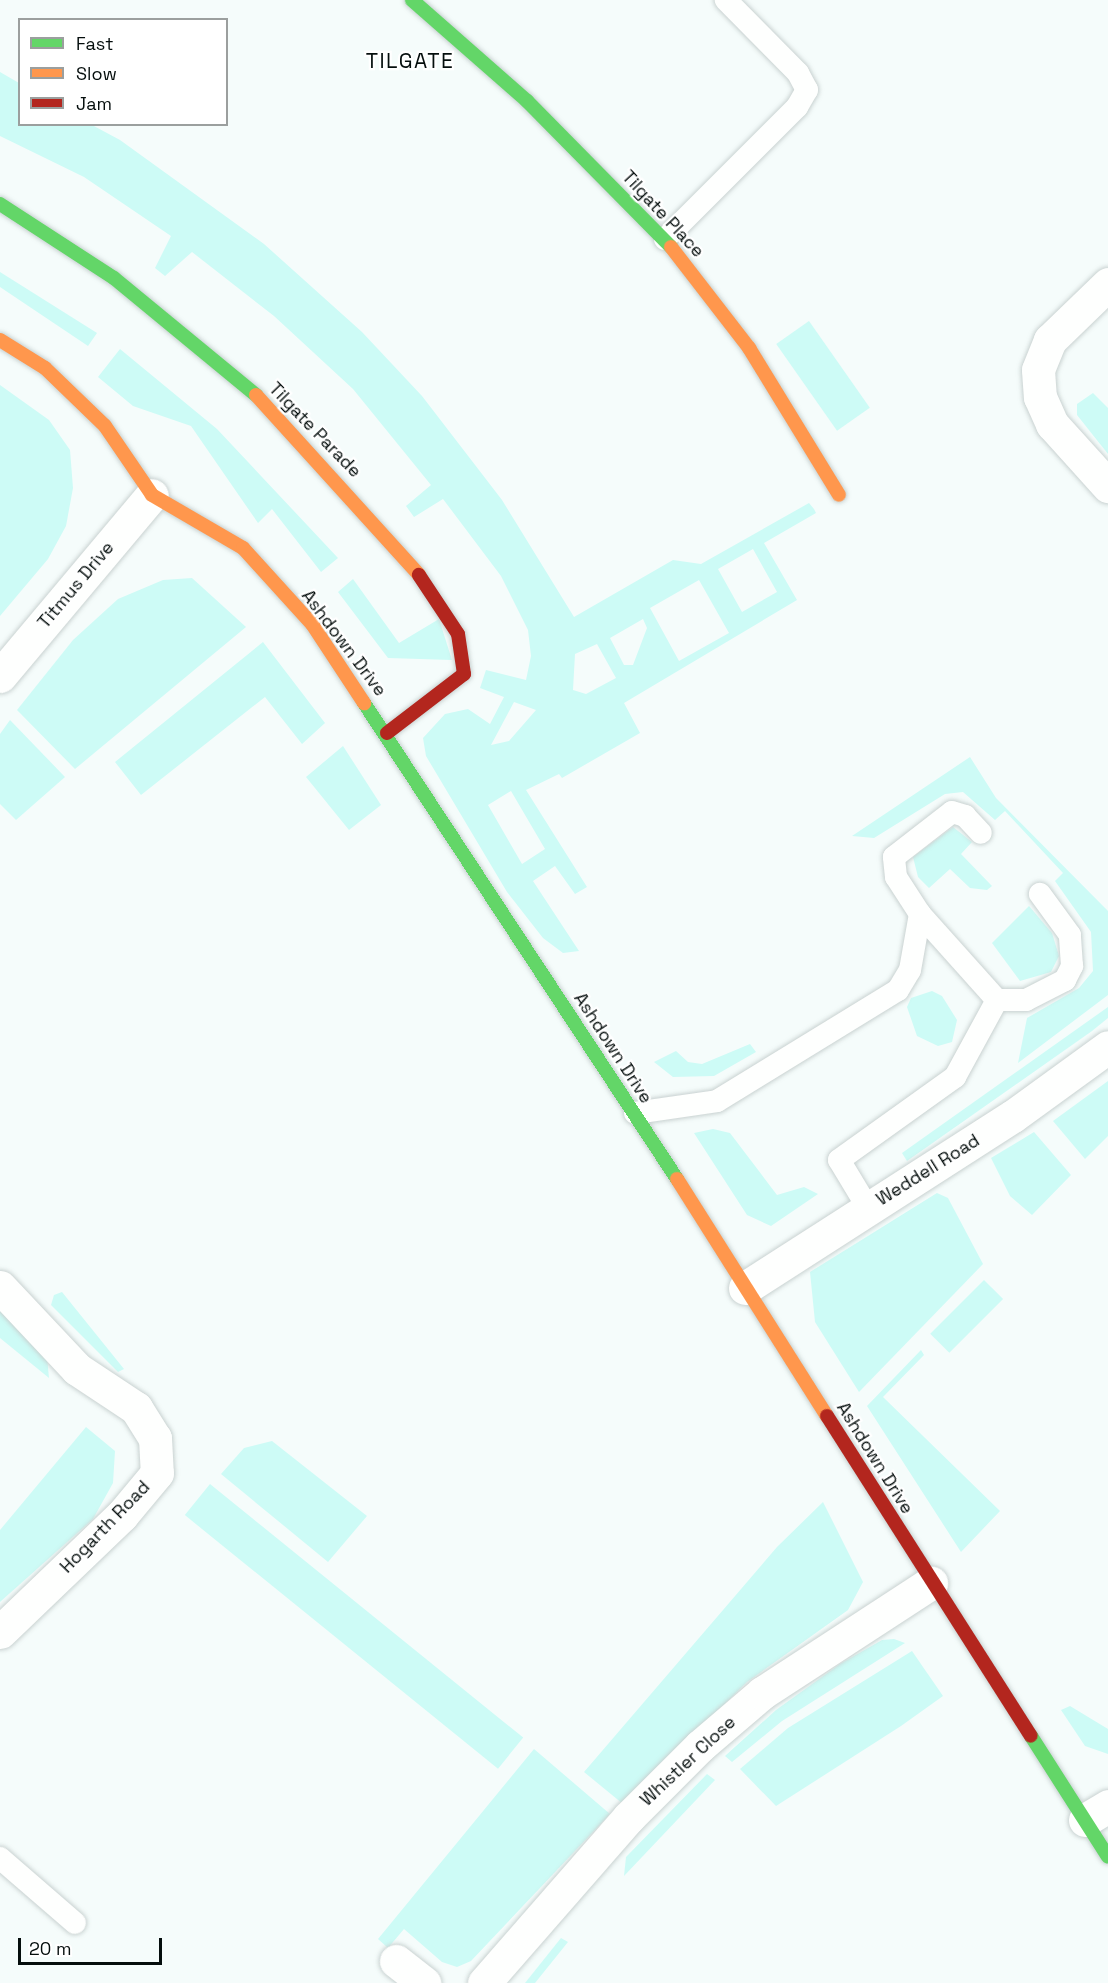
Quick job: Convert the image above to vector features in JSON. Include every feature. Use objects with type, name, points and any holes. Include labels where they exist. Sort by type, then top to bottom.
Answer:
[{"type":"street","name":"Tilgate Place","points":[[412,0],[527,100],[665,239],[750,348],[839,495]]},
{"type":"street","name":"Tilgate Parade","points":[[0,204],[114,278],[225,364],[306,444],[419,575],[458,634],[464,674],[387,733]]},
{"type":"street","points":[[1108,284],[1050,340],[1038,370],[1040,397],[1052,424],[1108,486]]},
{"type":"street","name":"Ashdown Drive","points":[[0,340],[45,369],[105,426],[152,495],[243,548],[312,624],[387,733],[635,1113],[931,1583],[1097,1813],[1108,1857]]},
{"type":"street","name":"Titmus Drive","points":[[0,675],[152,495]]},
{"type":"street","name":"Weddell Road","points":[[745,1288],[1108,1047]]},
{"type":"street","name":"Hogarth Road","points":[[0,1287],[77,1369],[136,1408],[155,1438],[157,1473],[122,1515],[0,1632]]},
{"type":"street","name":"Whistler Close","points":[[484,1983],[628,1818],[700,1746],[762,1693],[931,1583]]},
{"type":"street","points":[[396,1960],[424,1983]]},
{"type":"lane","points":[[665,239],[797,107],[807,90],[798,73],[726,0]]},
{"type":"lane","points":[[981,834],[965,816],[952,812],[900,847],[892,867],[920,914],[998,1000],[1011,1004],[1042,995],[1065,980],[1072,966],[1070,934],[1040,894]]},
{"type":"lane","points":[[635,1113],[717,1101],[846,1023],[906,981],[920,914]]},
{"type":"lane","points":[[868,1208],[839,1160],[940,1091],[965,1065],[998,1000]]},
{"type":"lane","points":[[0,1858],[75,1923]]},
{"type":"shaded area","points":[[0,72],[18,82],[18,126],[94,126],[120,140],[264,244],[362,332],[422,396],[502,500],[574,617],[673,560],[701,564],[809,503],[814,509],[816,513],[764,543],[797,600],[624,703],[640,733],[562,778],[559,774],[526,790],[587,887],[575,894],[555,866],[533,881],[579,951],[563,953],[543,938],[507,892],[426,756],[423,738],[445,714],[468,709],[490,724],[504,697],[480,688],[486,670],[526,680],[531,656],[528,630],[501,576],[443,499],[414,517],[406,506],[431,485],[353,389],[274,316],[192,252],[165,276],[155,268],[171,236],[84,177],[0,136]],"holes":[[[753,549],[777,592],[742,612],[718,569]],[[699,580],[729,633],[679,661],[650,608]],[[643,619],[647,628],[633,665],[624,665],[610,638]],[[597,644],[616,678],[586,694],[573,690],[575,654]],[[514,702],[536,710],[509,741],[491,745]],[[511,791],[545,849],[522,864],[488,805]]]},
{"type":"shaded area","points":[[0,272],[97,333],[88,346],[0,287]]},
{"type":"shaded area","points":[[809,321],[870,408],[837,431],[776,344]]},
{"type":"shaded area","points":[[120,349],[217,429],[338,558],[321,572],[272,509],[258,523],[191,426],[133,406],[98,377]]},
{"type":"shaded area","points":[[0,385],[49,420],[70,450],[73,488],[66,526],[48,559],[0,616]]},
{"type":"shaded area","points":[[1093,393],[1108,408],[1108,454],[1077,415],[1077,404]]},
{"type":"shaded area","points":[[192,578],[246,627],[75,769],[17,710],[73,640],[118,599],[163,580]]},
{"type":"shaded area","points":[[353,579],[399,643],[439,619],[452,660],[388,658],[338,592]]},
{"type":"shaded area","points":[[263,642],[325,723],[302,744],[265,697],[141,795],[115,762]]},
{"type":"shaded area","points":[[10,720],[65,777],[16,820],[0,804],[0,734]]},
{"type":"shaded area","points":[[343,746],[381,805],[349,830],[306,777]]},
{"type":"shaded area","points":[[970,757],[996,798],[1108,911],[1108,995],[1018,1063],[1027,1018],[1079,988],[1093,971],[1091,932],[1055,881],[1063,873],[1005,811],[995,820],[963,792],[945,794],[874,838],[852,836]]},
{"type":"shaded area","points":[[953,827],[972,842],[961,854],[992,886],[987,890],[970,888],[950,869],[929,888],[918,877],[913,857]]},
{"type":"shaded area","points":[[1029,906],[1052,933],[1059,956],[1051,972],[1020,981],[992,943]]},
{"type":"shaded area","points":[[932,991],[942,996],[957,1020],[952,1042],[938,1046],[917,1036],[907,1007],[911,998]]},
{"type":"shaded area","points":[[1108,1007],[1108,1018],[1092,1031],[907,1161],[902,1153]]},
{"type":"shaded area","points":[[750,1044],[756,1052],[714,1076],[673,1077],[654,1062],[676,1051],[688,1062],[702,1064]]},
{"type":"shaded area","points":[[1108,1081],[1108,1136],[1085,1159],[1053,1121]]},
{"type":"shaded area","points":[[713,1129],[730,1133],[777,1195],[804,1187],[818,1194],[771,1226],[747,1215],[694,1133]]},
{"type":"shaded area","points":[[1034,1132],[1071,1175],[1032,1215],[1010,1196],[991,1158]]},
{"type":"shaded area","points":[[937,1193],[948,1198],[983,1264],[859,1392],[815,1322],[810,1272]]},
{"type":"shaded area","points":[[984,1280],[1003,1299],[949,1353],[930,1334]]},
{"type":"shaded area","points":[[62,1292],[124,1369],[118,1372],[51,1305],[54,1295]]},
{"type":"shaded area","points":[[0,1307],[47,1357],[49,1378],[0,1338]]},
{"type":"shaded area","points":[[921,1350],[924,1355],[883,1397],[1000,1511],[961,1552],[867,1406]]},
{"type":"shaded area","points":[[86,1427],[115,1451],[113,1483],[93,1519],[0,1602],[0,1530]]},
{"type":"shaded area","points":[[272,1441],[367,1516],[328,1562],[221,1474],[244,1448]]},
{"type":"shaded area","points":[[210,1484],[523,1738],[498,1769],[185,1515]]},
{"type":"shaded area","points":[[823,1502],[863,1582],[848,1610],[747,1682],[623,1804],[584,1772],[777,1547]]},
{"type":"shaded area","points":[[894,1639],[905,1643],[782,1721],[732,1762],[725,1756],[776,1710],[840,1664],[882,1640]]},
{"type":"shaded area","points":[[912,1651],[943,1696],[901,1726],[776,1806],[740,1769],[788,1728]]},
{"type":"shaded area","points":[[1070,1706],[1108,1729],[1108,1754],[1085,1746],[1061,1710]]},
{"type":"shaded area","points":[[534,1749],[610,1814],[471,1961],[457,1967],[442,1962],[404,1929],[388,1948],[378,1939]]},
{"type":"shaded area","points":[[707,1774],[715,1780],[624,1876],[626,1857]]},
{"type":"shaded area","points":[[561,1938],[568,1942],[535,1983],[525,1983]]},
{"type":"traffic: fast","points":[[412,0],[527,101],[671,247]]},
{"type":"traffic: fast","points":[[0,204],[114,278],[256,395]]},
{"type":"traffic: fast","points":[[364,703],[677,1179]]},
{"type":"traffic: fast","points":[[1031,1736],[1108,1857]]},
{"type":"traffic: slow","points":[[671,247],[749,348],[839,495]]},
{"type":"traffic: slow","points":[[0,340],[45,368],[105,426],[152,495],[243,548],[312,624],[364,703]]},
{"type":"traffic: slow","points":[[256,395],[419,575]]},
{"type":"traffic: slow","points":[[677,1179],[827,1416]]},
{"type":"traffic: jam","points":[[387,733],[464,674],[458,634],[419,575]]},
{"type":"traffic: jam","points":[[827,1416],[1031,1736]]},
{"type":"district","name":"TILGATE","points":[[410,61]]}]
